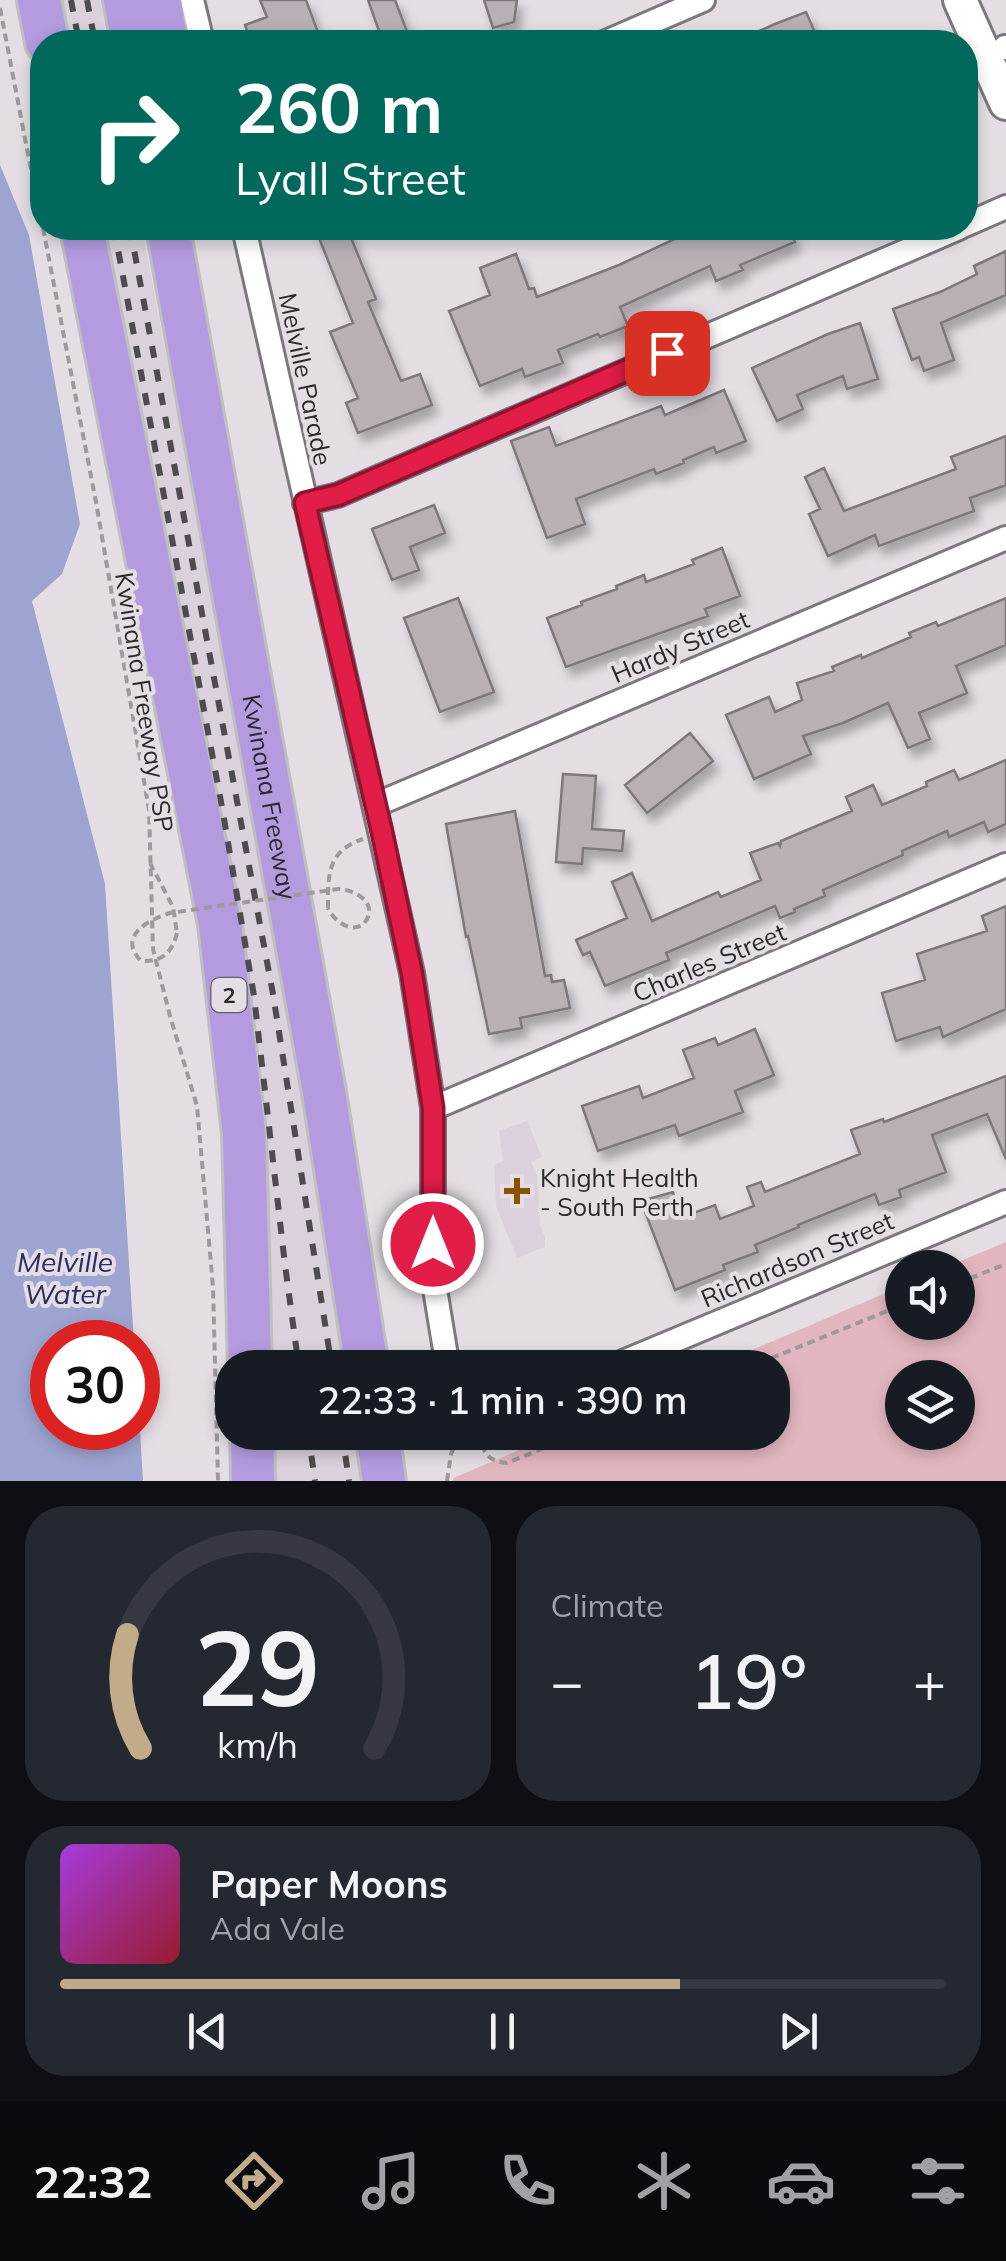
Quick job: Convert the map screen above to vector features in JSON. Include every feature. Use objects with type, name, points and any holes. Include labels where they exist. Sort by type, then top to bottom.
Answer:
[{"type":"highway","points":[[38,0],[44,30]]},
{"type":"highway","points":[[126,0],[132,30]]},
{"type":"highway","points":[[160,0],[164,30]]},
{"type":"highway","name":"2","points":[[84,240],[220,924],[244,1134],[250,1350]]},
{"type":"highway","name":"Kwinana Freeway","points":[[170,240],[324,1092],[364,1350]]},
{"type":"highway","points":[[187,240],[189,338]]},
{"type":"highway","points":[[252,1450],[253,1481]]},
{"type":"highway","points":[[380,1450],[384,1481]]},
{"type":"main road","points":[[960,0],[974,30]]},
{"type":"main road","points":[[984,0],[1006,49]]},
{"type":"main road","points":[[978,40],[1005,99]]},
{"type":"street","points":[[192,0],[199,30]]},
{"type":"street","points":[[634,30],[704,0]]},
{"type":"street","points":[[978,219],[1006,207]]},
{"type":"street","name":"Melville Parade","points":[[247,240],[412,974],[433,1108],[433,1278],[445,1350]]},
{"type":"street","points":[[305,503],[338,495],[930,240]]},
{"type":"street","name":"Hardy Street","points":[[375,805],[1006,538]]},
{"type":"street","name":"Charles Street","points":[[433,1108],[1006,865]]},
{"type":"street","name":"Richardson Street","points":[[652,1350],[1006,1202]]},
{"type":"path","name":"Kwinana Freeway PSP","points":[[0,8],[30,161]]},
{"type":"path","name":"Kwinana Freeway PSP","points":[[46,240],[149,810],[153,949],[197,1106],[213,1287],[218,1481]]},
{"type":"path","points":[[150,863],[173,906],[177,932],[171,951],[162,958],[141,961],[134,954],[136,930],[170,913],[338,888],[349,888],[365,902],[368,912],[362,924],[346,926],[332,917],[328,908],[328,877],[341,850],[382,832]]},
{"type":"path","points":[[975,1276],[1006,1264]]},
{"type":"path","points":[[790,1350],[885,1312]]},
{"type":"path","points":[[448,1481],[452,1450]]},
{"type":"path","points":[[486,1450],[494,1462],[507,1463],[539,1450]]},
{"type":"shaded area","points":[[63,0],[100,0],[106,30],[69,30]]},
{"type":"shaded area","points":[[108,240],[144,240],[282,963],[346,1350],[269,1350],[214,789]]},
{"type":"shaded area","name":"Knight Health - South Perth","points":[[527,1121],[542,1157],[531,1162],[537,1176],[545,1247],[517,1258],[496,1206],[494,1165],[503,1161],[499,1131]]},
{"type":"shaded area","points":[[1006,1242],[1006,1481],[453,1481],[520,1450],[790,1450],[790,1350],[752,1350],[885,1293],[885,1340],[975,1340],[975,1255]]},
{"type":"shaded area","points":[[273,1450],[359,1450],[364,1481],[274,1481]]},
{"type":"water","name":"Melville Water","points":[[0,165],[29,235],[80,524],[62,574],[32,601],[105,884],[133,1320],[30,1320],[30,1450],[141,1450],[143,1481],[0,1481]]},
{"type":"building","points":[[260,0],[306,0],[317,30],[247,30],[245,25],[267,17]]},
{"type":"building","points":[[368,0],[395,0],[406,30],[379,30]]},
{"type":"building","points":[[484,0],[517,0],[514,22],[493,28]]},
{"type":"building","points":[[806,12],[814,30],[762,30]]},
{"type":"building","points":[[320,240],[352,240],[376,299],[368,302],[401,381],[420,374],[432,405],[358,433],[346,403],[358,398],[330,332],[353,323]]},
{"type":"building","points":[[672,240],[795,242],[740,265],[743,270],[716,281],[710,266],[620,307],[628,326],[558,350],[563,363],[525,377],[522,369],[480,386],[449,311],[490,295],[480,268],[516,254],[529,289],[534,288],[537,297]]},
{"type":"building","points":[[1006,251],[1006,295],[941,323],[954,360],[924,371],[919,357],[912,360],[893,309],[977,274],[974,266]]},
{"type":"building","points":[[860,323],[878,379],[847,389],[843,376],[797,395],[803,409],[777,421],[752,368]]},
{"type":"building","points":[[724,390],[746,441],[716,453],[714,447],[656,474],[654,469],[576,499],[585,524],[547,538],[511,441],[549,427],[556,446],[661,406],[665,415]]},
{"type":"building","points":[[1006,436],[1006,485],[970,498],[974,511],[879,546],[875,535],[828,556],[809,514],[820,509],[805,477],[824,468],[844,511],[956,469],[951,457]]},
{"type":"building","points":[[434,505],[445,533],[410,547],[419,570],[392,580],[372,529]]},
{"type":"building","points":[[722,548],[740,596],[705,609],[708,616],[566,667],[547,618],[644,575],[646,582],[694,564],[692,560]]},
{"type":"building","points":[[458,598],[494,692],[440,712],[404,618]]},
{"type":"building","points":[[1006,598],[1006,645],[956,666],[967,693],[919,713],[930,739],[908,748],[888,703],[803,736],[811,754],[754,779],[726,715],[769,697],[775,712],[802,700],[797,683],[834,671],[832,667],[911,637],[909,633],[936,622],[938,626]]},
{"type":"building","points":[[690,733],[713,761],[647,813],[625,785]]},
{"type":"building","points":[[1006,760],[1006,824],[988,832],[984,822],[949,837],[947,831],[823,890],[825,896],[794,909],[795,912],[780,918],[775,906],[666,953],[669,960],[605,986],[590,952],[583,955],[576,940],[627,918],[612,882],[632,873],[652,921],[718,892],[721,897],[761,880],[750,853],[778,843],[780,846],[781,841],[852,811],[846,797],[873,785],[882,805],[954,770],[959,780]]},
{"type":"building","points":[[563,774],[596,776],[592,829],[624,831],[622,851],[583,848],[582,864],[556,862]]},
{"type":"building","points":[[515,811],[545,976],[551,975],[552,982],[564,980],[570,1008],[520,1018],[522,1028],[489,1034],[466,937],[446,824]]},
{"type":"building","points":[[1006,906],[1006,1009],[943,1037],[940,1027],[896,1041],[882,993],[925,980],[917,954],[987,931],[982,916]]},
{"type":"building","points":[[755,1029],[774,1075],[735,1091],[743,1112],[679,1136],[675,1125],[598,1151],[582,1106],[639,1086],[643,1098],[694,1078],[683,1050],[715,1038],[718,1045]]},
{"type":"building","points":[[1006,1076],[1006,1159],[987,1114],[932,1135],[946,1172],[899,1190],[901,1197],[879,1205],[875,1194],[798,1225],[755,1245],[758,1252],[723,1265],[725,1270],[675,1290],[641,1201],[673,1192],[680,1218],[715,1205],[720,1219],[754,1206],[747,1187],[761,1182],[765,1192],[860,1154],[851,1130],[883,1119],[884,1122]]},
{"type":"railway","points":[[71,0],[77,30]]},
{"type":"railway","points":[[87,0],[93,30]]},
{"type":"railway","points":[[116,240],[254,996],[297,1350]]},
{"type":"railway","points":[[132,240],[273,994],[329,1350]]},
{"type":"railway","points":[[311,1450],[315,1481]]},
{"type":"railway","points":[[345,1450],[349,1481]]},
{"type":"place","name":"Knight Health - South Perth","points":[[517,1191]]},
{"type":"route","points":[[433,1244],[433,1108],[412,974],[305,503],[338,495],[667,353]]}]
